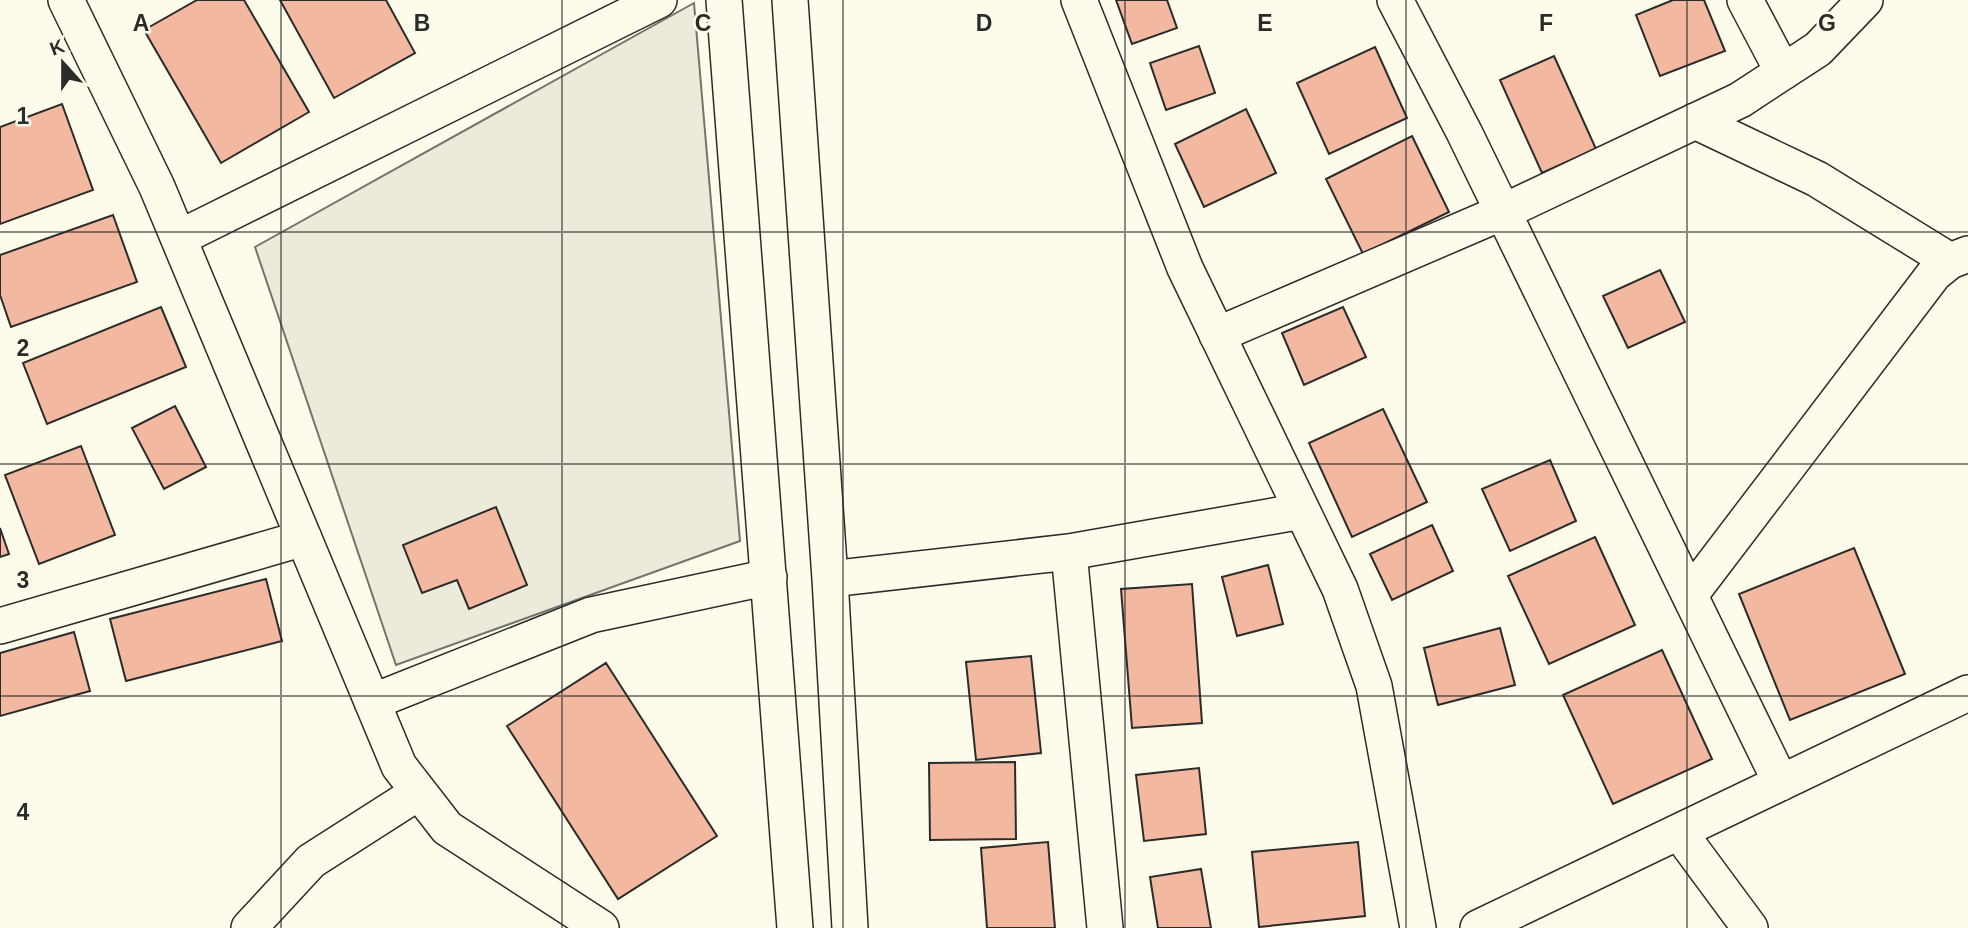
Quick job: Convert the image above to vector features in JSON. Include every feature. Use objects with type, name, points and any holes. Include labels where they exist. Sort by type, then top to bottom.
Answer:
[{"type":"street","points":[[65,0],[157,187],[399,766],[447,828],[601,928]]},
{"type":"street","points":[[179,238],[659,0]]},
{"type":"street","points":[[724,0],[795,928]]},
{"type":"street","points":[[790,0],[831,579],[850,928]]},
{"type":"street","points":[[1079,0],[1185,268],[1340,589],[1374,686],[1418,928]]},
{"type":"street","points":[[1395,0],[1503,212],[1781,783]]},
{"type":"street","points":[[1745,0],[1783,72]]},
{"type":"street","points":[[1217,335],[1503,212],[1740,100],[1818,49],[1865,0]]},
{"type":"street","points":[[1689,595],[1934,274],[1959,258],[1817,179],[1695,121]]},
{"type":"street","points":[[831,579],[1069,552],[1302,511]]},
{"type":"street","points":[[0,626],[304,538]]},
{"type":"street","points":[[1069,552],[1105,928]]},
{"type":"street","points":[[372,702],[591,615],[769,577]]},
{"type":"street","points":[[1478,928],[1968,693]]},
{"type":"street","points":[[249,928],[312,861],[419,792]]},
{"type":"street","points":[[1679,832],[1750,928]]},
{"type":"shaded area","points":[[694,3],[740,541],[396,665],[255,247]]},
{"type":"building","points":[[197,0],[244,0],[309,112],[221,163],[144,30]]},
{"type":"building","points":[[280,0],[386,0],[415,53],[334,98]]},
{"type":"building","points":[[1116,0],[1167,0],[1177,28],[1132,44]]},
{"type":"building","points":[[1673,0],[1704,0],[1725,51],[1660,76],[1636,15]]},
{"type":"building","points":[[1199,46],[1215,93],[1166,110],[1150,63]]},
{"type":"building","points":[[1375,47],[1407,118],[1329,154],[1297,83]]},
{"type":"building","points":[[1554,56],[1596,149],[1542,173],[1500,80]]},
{"type":"building","points":[[62,104],[93,190],[0,224],[0,127]]},
{"type":"building","points":[[1246,109],[1276,173],[1204,207],[1175,144]]},
{"type":"building","points":[[1412,136],[1449,212],[1363,254],[1326,179]]},
{"type":"building","points":[[113,215],[137,282],[11,327],[0,295],[0,255]]},
{"type":"building","points":[[1660,270],[1685,322],[1628,348],[1603,296]]},
{"type":"building","points":[[161,307],[186,367],[47,424],[23,363]]},
{"type":"building","points":[[1343,307],[1366,357],[1304,385],[1282,333]]},
{"type":"building","points":[[175,406],[206,467],[164,489],[132,428]]},
{"type":"building","points":[[1383,409],[1427,502],[1352,537],[1309,443]]},
{"type":"building","points":[[81,446],[115,535],[39,564],[5,475]]},
{"type":"building","points":[[1550,460],[1576,521],[1510,551],[1482,489]]},
{"type":"building","points":[[496,507],[527,585],[469,609],[457,580],[422,593],[403,545]]},
{"type":"building","points":[[1432,525],[1453,571],[1392,600],[1370,554]]},
{"type":"building","points":[[0,528],[9,554],[0,557]]},
{"type":"building","points":[[1595,537],[1635,625],[1549,664],[1508,576]]},
{"type":"building","points":[[1854,548],[1905,674],[1790,720],[1739,594]]},
{"type":"building","points":[[1268,565],[1283,624],[1237,636],[1222,577]]},
{"type":"building","points":[[266,579],[282,641],[126,681],[110,619]]},
{"type":"building","points":[[1192,584],[1202,723],[1132,728],[1121,589]]},
{"type":"building","points":[[1500,628],[1515,685],[1438,705],[1424,648]]},
{"type":"building","points":[[74,632],[90,691],[0,716],[0,653]]},
{"type":"building","points":[[1662,650],[1712,759],[1613,804],[1563,695]]},
{"type":"building","points":[[1031,656],[1041,753],[976,760],[966,662]]},
{"type":"building","points":[[606,663],[717,836],[618,899],[507,726]]},
{"type":"building","points":[[1015,762],[1016,839],[930,840],[929,763]]},
{"type":"building","points":[[1199,768],[1206,834],[1144,841],[1136,775]]},
{"type":"building","points":[[1048,842],[1055,928],[987,928],[981,848]]},
{"type":"building","points":[[1358,842],[1365,916],[1259,927],[1252,852]]},
{"type":"building","points":[[1201,869],[1211,928],[1158,928],[1150,877]]}]
